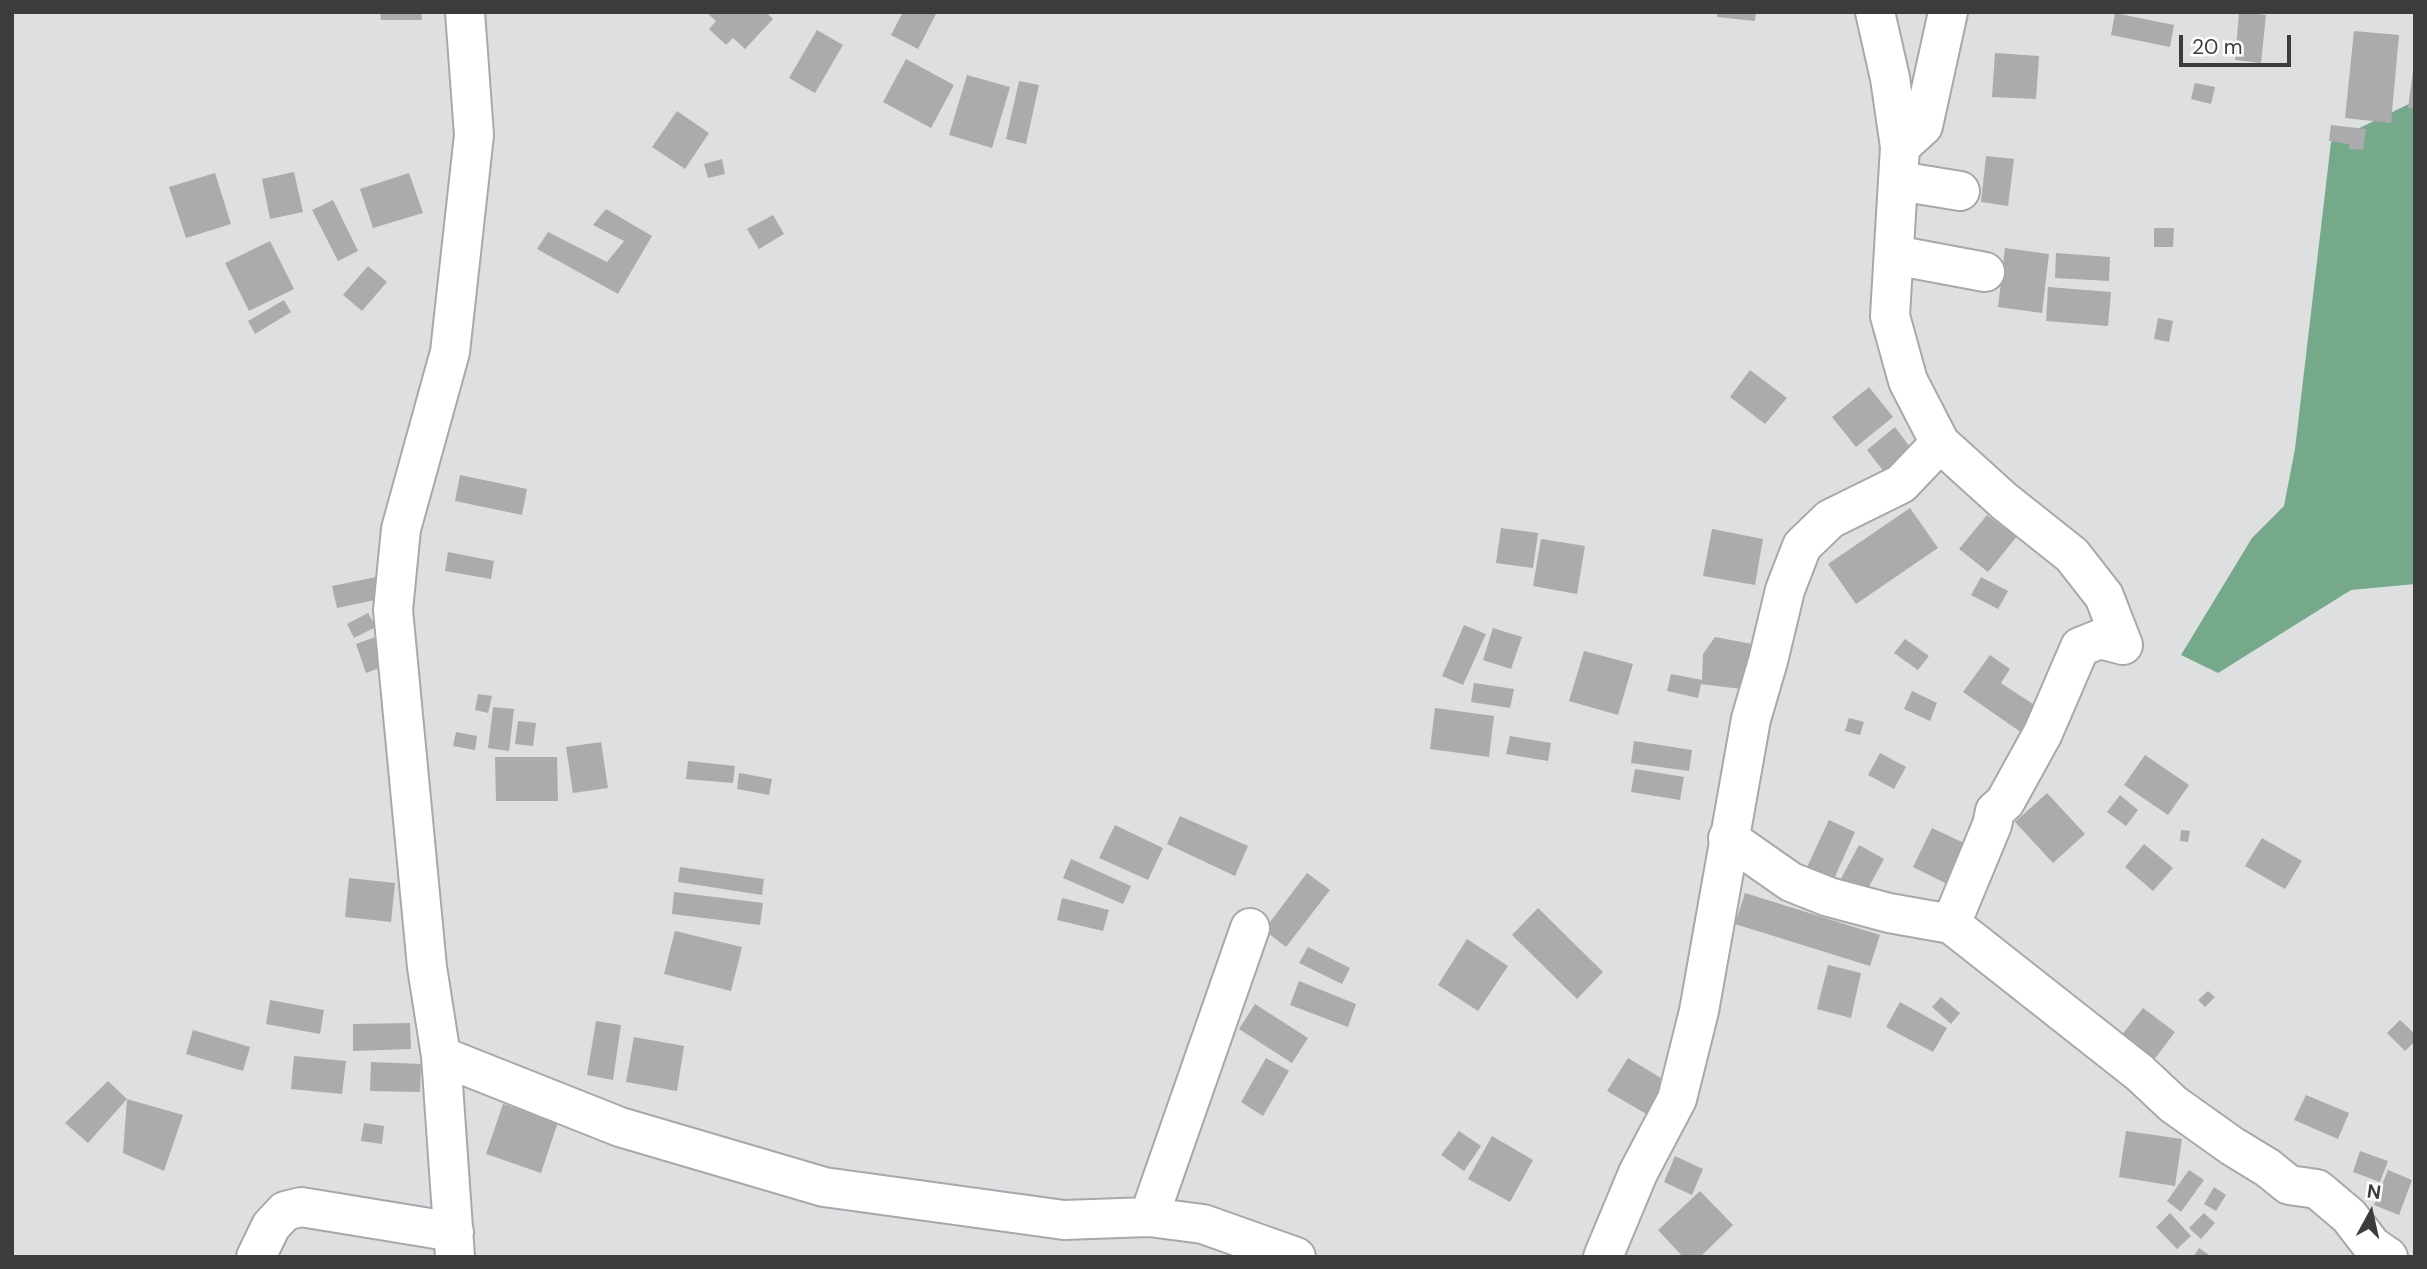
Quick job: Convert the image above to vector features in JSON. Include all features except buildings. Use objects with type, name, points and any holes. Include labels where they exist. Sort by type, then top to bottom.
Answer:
[{"type":"street","points":[[256,1257],[271,1226],[285,1211],[301,1207],[454,1244],[441,1056],[427,967],[393,610],[401,529],[450,352],[474,135],[465,12]]},
{"type":"street","points":[[1875,12],[1891,78],[1900,164],[1890,316],[1908,381],[1940,443],[2004,501],[2072,555],[2104,596],[2123,645],[2100,639],[2080,647],[2043,733],[2005,802],[1995,811],[1992,825],[1951,924]]},
{"type":"street","points":[[1900,164],[1923,125],[1948,12]]},
{"type":"street","points":[[1900,164],[1959,191]]},
{"type":"street","points":[[1894,255],[1985,272]]},
{"type":"street","points":[[1603,1257],[1638,1173],[1677,1099],[1699,1011],[1751,719],[1785,590],[1802,546],[1830,519],[1901,484],[1940,443]]},
{"type":"street","points":[[1728,838],[1791,881],[1829,897],[1889,913],[1951,924],[2140,1073],[2173,1104],[2289,1185],[2317,1189],[2349,1216],[2372,1246],[2388,1257]]},
{"type":"street","points":[[1149,1217],[1250,928]]},
{"type":"street","points":[[441,1056],[620,1127],[824,1187],[1064,1220],[1149,1217],[1203,1224],[1296,1257]]},
{"type":"green space","points":[[2415,101],[2415,584],[2351,590],[2218,673],[2181,655],[2252,538],[2284,506],[2295,449],[2331,142]]}]
